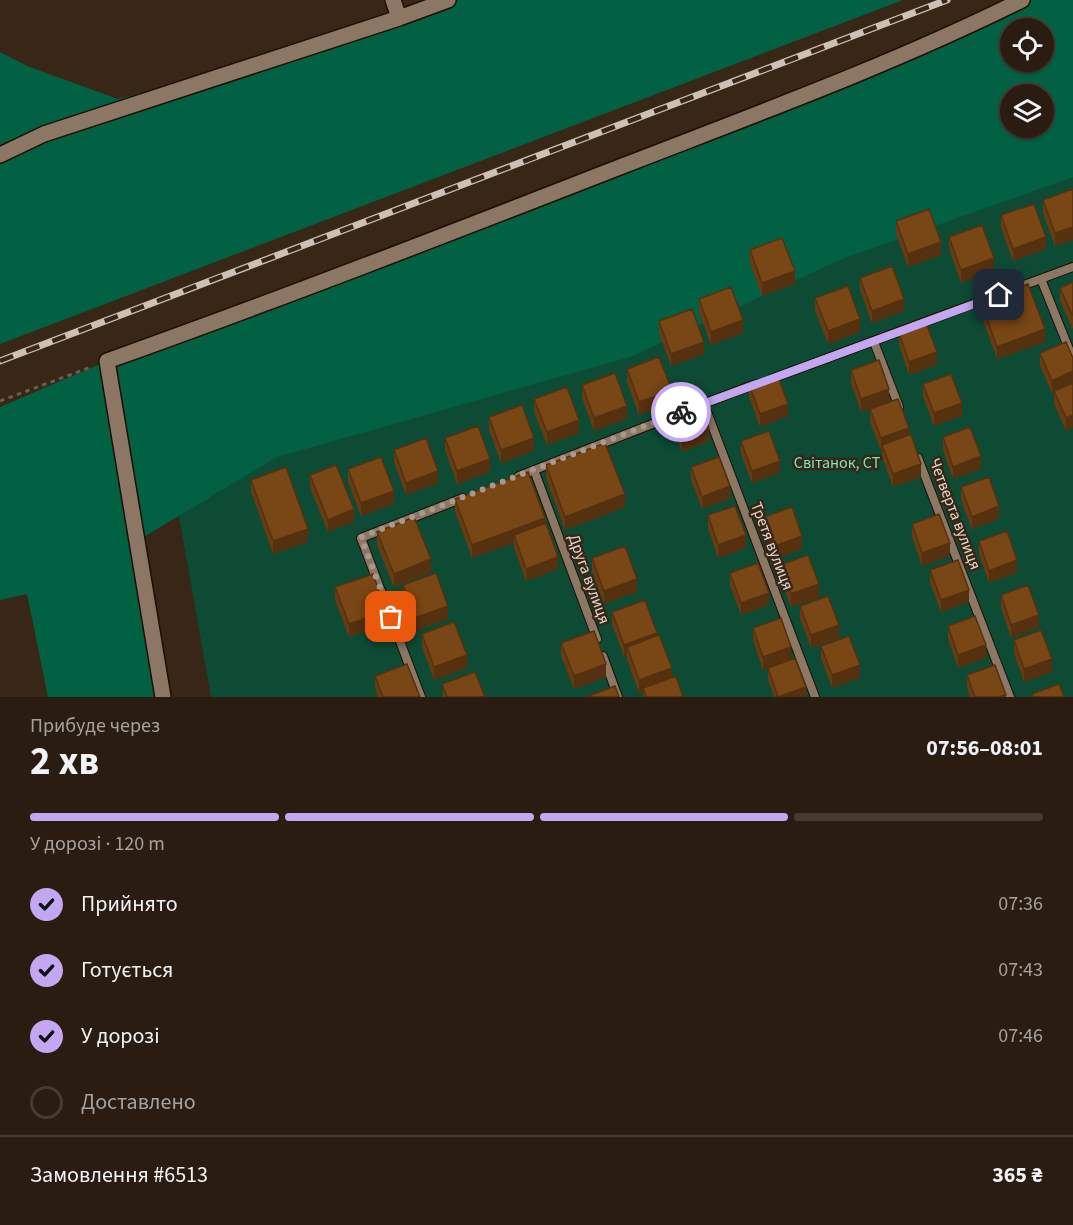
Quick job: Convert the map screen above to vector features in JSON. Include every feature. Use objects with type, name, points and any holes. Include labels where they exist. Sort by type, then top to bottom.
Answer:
[{"type":"street","points":[[393,0],[399,18]]},
{"type":"street","points":[[0,155],[44,134],[448,0]]},
{"type":"street","points":[[163,697],[107,361],[430,241],[857,75],[1022,0]]},
{"type":"lane","points":[[512,478],[1073,267]]},
{"type":"lane","points":[[1041,279],[1073,358]]},
{"type":"lane","points":[[874,342],[903,419]]},
{"type":"lane","name":"Третя вулиця","points":[[704,404],[815,697]]},
{"type":"lane","name":"Четверта вулиця","points":[[916,453],[1010,697]]},
{"type":"lane","name":"Друга вулиця","points":[[534,470],[618,697]]},
{"type":"lane","points":[[421,697],[361,537],[469,495]]},
{"type":"path","points":[[0,401],[107,361]]},
{"type":"green space","points":[[437,0],[903,0],[0,344],[0,52],[27,66],[118,99],[275,59]]},
{"type":"green space","points":[[1017,0],[1073,0],[1073,177],[842,259],[630,357],[277,457],[137,541],[163,697],[48,697],[27,594],[0,600],[0,407],[107,361],[677,145]]},
{"type":"green space","name":"Світанок, СТ","points":[[1073,134],[1073,697],[211,697],[166,443]]},
{"type":"building","points":[[1073,189],[1073,227],[1055,233],[1043,200]]},
{"type":"building","points":[[1034,204],[1046,237],[1013,249],[1001,215]]},
{"type":"building","points":[[929,209],[941,242],[908,254],[896,221]]},
{"type":"building","points":[[982,225],[994,258],[961,270],[949,237]]},
{"type":"building","points":[[782,238],[795,271],[762,283],[750,250]]},
{"type":"building","points":[[892,266],[904,299],[872,311],[860,278]]},
{"type":"building","points":[[1073,282],[1073,315],[1072,315],[1060,288]]},
{"type":"building","points":[[1028,284],[1045,329],[997,347],[981,302]]},
{"type":"building","points":[[848,286],[860,319],[828,331],[815,298]]},
{"type":"building","points":[[731,287],[743,320],[711,332],[699,299]]},
{"type":"building","points":[[692,309],[704,342],[671,354],[659,321]]},
{"type":"building","points":[[926,323],[937,352],[909,362],[899,333]]},
{"type":"building","points":[[1066,342],[1073,358],[1073,371],[1052,381],[1040,353]]},
{"type":"building","points":[[659,357],[672,391],[639,402],[627,369]]},
{"type":"building","points":[[879,360],[889,389],[861,399],[851,370]]},
{"type":"building","points":[[615,373],[627,406],[594,418],[582,385]]},
{"type":"building","points":[[777,374],[788,404],[760,414],[749,384]]},
{"type":"building","points":[[951,374],[962,403],[934,413],[923,384]]},
{"type":"building","points":[[1073,383],[1073,415],[1066,418],[1054,391]]},
{"type":"building","points":[[567,387],[579,420],[547,432],[534,399]]},
{"type":"building","points":[[699,399],[709,429],[682,439],[671,409]]},
{"type":"building","points":[[898,399],[909,428],[881,438],[870,409]]},
{"type":"building","points":[[522,405],[534,438],[501,450],[489,417]]},
{"type":"building","points":[[478,426],[490,459],[457,471],[445,438]]},
{"type":"building","points":[[970,427],[981,456],[953,467],[943,437]]},
{"type":"building","points":[[769,431],[780,461],[752,471],[741,441]]},
{"type":"building","points":[[911,434],[921,464],[893,474],[882,445]]},
{"type":"building","points":[[426,438],[438,471],[406,483],[394,450]]},
{"type":"building","points":[[605,443],[625,494],[565,517],[546,465]]},
{"type":"building","points":[[381,457],[394,491],[361,503],[348,469]]},
{"type":"building","points":[[719,457],[730,486],[702,497],[691,467]]},
{"type":"building","points":[[336,465],[354,509],[328,520],[310,475]]},
{"type":"building","points":[[286,467],[308,529],[273,541],[251,480]]},
{"type":"building","points":[[528,472],[545,518],[472,545],[455,499]]},
{"type":"building","points":[[989,477],[999,506],[972,517],[961,487]]},
{"type":"building","points":[[735,506],[746,535],[718,545],[708,515]]},
{"type":"building","points":[[792,507],[802,536],[775,546],[764,517]]},
{"type":"building","points":[[939,514],[950,543],[922,553],[912,524]]},
{"type":"building","points":[[414,517],[431,559],[394,574],[377,532]]},
{"type":"building","points":[[546,523],[558,557],[526,569],[514,535]]},
{"type":"building","points":[[1007,531],[1017,560],[989,571],[979,541]]},
{"type":"building","points":[[625,546],[637,579],[604,591],[592,558]]},
{"type":"building","points":[[808,555],[819,584],[791,594],[780,565]]},
{"type":"building","points":[[958,560],[969,590],[941,600],[930,570]]},
{"type":"building","points":[[758,563],[769,593],[741,603],[730,573]]},
{"type":"building","points":[[436,573],[448,606],[415,618],[403,585]]},
{"type":"building","points":[[373,574],[386,611],[349,624],[335,587]]},
{"type":"building","points":[[1028,585],[1039,615],[1011,625],[1001,595]]},
{"type":"building","points":[[828,596],[839,625],[811,635],[800,606]]},
{"type":"building","points":[[645,600],[657,633],[624,645],[612,612]]},
{"type":"building","points":[[975,616],[986,645],[958,655],[948,626]]},
{"type":"building","points":[[781,618],[791,647],[763,657],[753,628]]},
{"type":"building","points":[[454,622],[467,655],[434,667],[422,634]]},
{"type":"building","points":[[1041,630],[1052,659],[1024,669],[1014,640]]},
{"type":"building","points":[[594,631],[606,664],[574,676],[561,643]]},
{"type":"building","points":[[659,635],[672,668],[639,680],[627,647]]},
{"type":"building","points":[[849,636],[860,665],[832,675],[821,646]]},
{"type":"building","points":[[795,658],[806,687],[778,697],[768,668]]},
{"type":"building","points":[[407,664],[420,697],[383,697],[375,676]]},
{"type":"building","points":[[995,665],[1006,695],[975,697],[967,675]]},
{"type":"building","points":[[475,672],[485,697],[447,697],[442,684]]},
{"type":"building","points":[[676,676],[683,697],[646,697],[643,688]]},
{"type":"building","points":[[1059,684],[1064,697],[1033,697],[1032,694]]},
{"type":"building","points":[[615,686],[619,697],[586,697]]},
{"type":"railway","points":[[0,361],[947,0]]},
{"type":"way so far","points":[[391,617],[361,537],[681,412]]},
{"type":"route","points":[[681,412],[999,295]]}]
